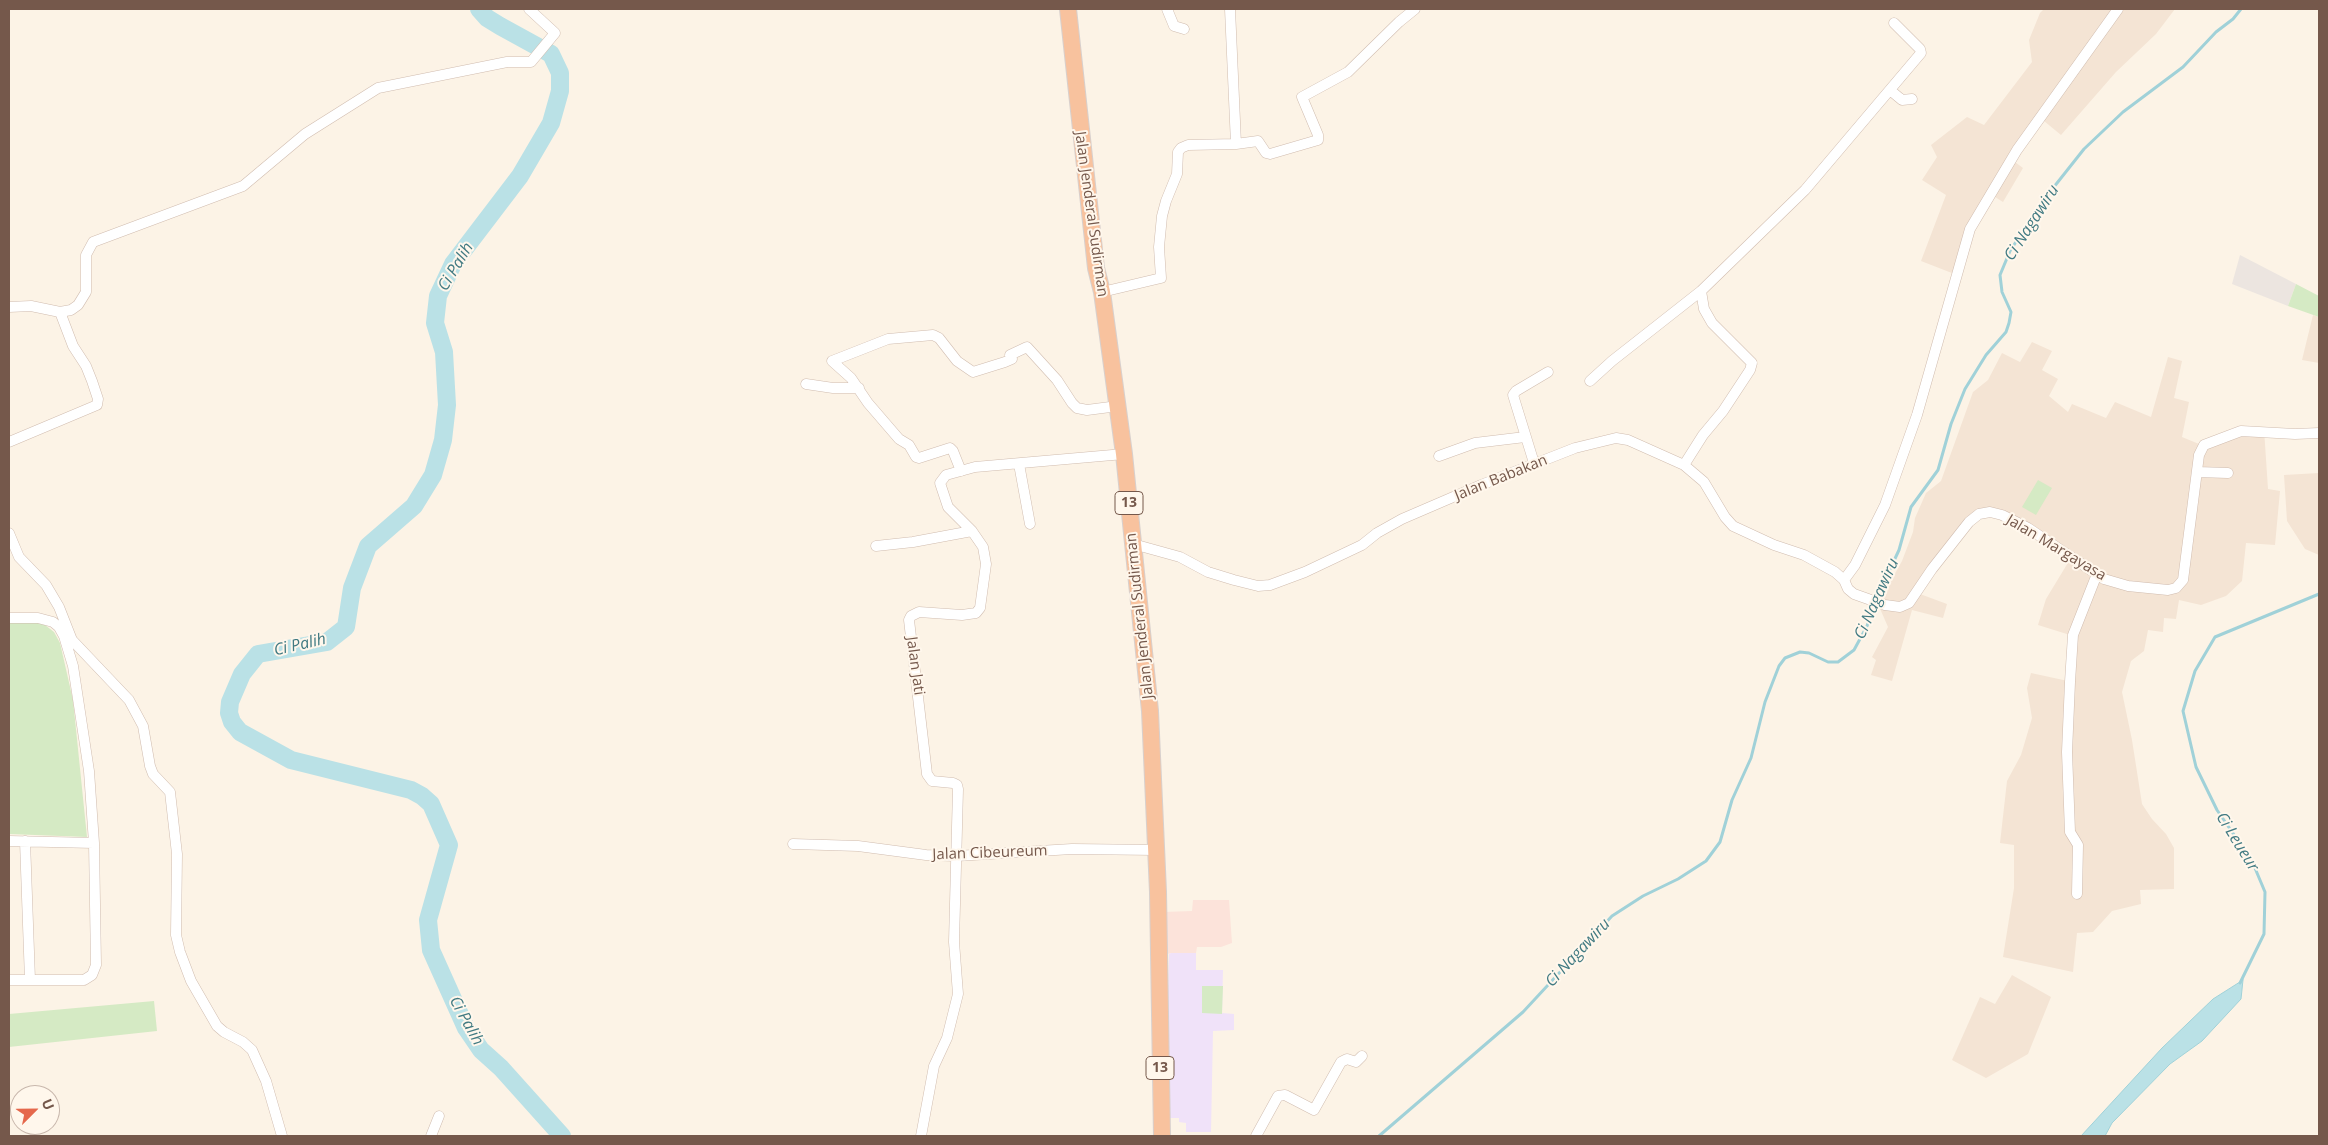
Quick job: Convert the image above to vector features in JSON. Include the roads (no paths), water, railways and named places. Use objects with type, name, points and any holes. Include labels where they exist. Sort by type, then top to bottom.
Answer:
[{"type":"highway","name":"Jalan Jenderal Sudirman","points":[[1068,9],[1096,268],[1102,292],[1124,454],[1150,712],[1157,850],[1162,1136]]},
{"type":"street","points":[[9,307],[31,306],[60,312],[71,310],[78,305],[86,292],[86,255],[93,242],[243,186],[306,134],[378,88],[506,62],[530,62],[554,35],[554,30],[530,9]]},
{"type":"street","points":[[1167,9],[1174,26],[1184,29]]},
{"type":"street","points":[[1230,9],[1236,144]]},
{"type":"street","points":[[1102,292],[1161,278],[1162,216],[1177,174],[1178,152],[1181,148],[1188,145],[1236,144],[1258,141],[1266,153],[1270,154],[1318,140],[1318,135],[1302,97],[1348,72],[1415,9]]},
{"type":"street","points":[[1844,580],[1855,566],[1882,514],[1917,415],[1970,230],[2017,150],[2118,9]]},
{"type":"street","points":[[1590,381],[1612,361],[1701,291],[1804,190],[1890,90],[1921,53],[1920,49],[1894,23]]},
{"type":"street","points":[[1890,90],[1902,100],[1912,99]]},
{"type":"street","points":[[1684,465],[1703,435],[1723,411],[1750,370],[1752,363],[1712,323],[1704,309],[1701,291]]},
{"type":"street","points":[[9,442],[97,405],[98,399],[92,381],[86,366],[73,346],[60,312]]},
{"type":"street","points":[[961,471],[954,451],[950,448],[919,458],[916,457],[909,445],[899,439],[868,404],[859,388],[832,361],[888,339],[934,335],[939,338],[957,361],[973,372],[1012,359],[1010,355],[1027,347],[1052,374],[1077,408],[1087,410],[1118,406]]},
{"type":"street","points":[[1534,463],[1513,395],[1516,391],[1548,372]]},
{"type":"street","points":[[806,384],[833,388],[859,388]]},
{"type":"street","name":"Jalan Margayasa","points":[[1844,580],[1850,592],[1885,605],[1900,606],[1909,603],[1936,564],[1969,522],[1984,512],[2002,515],[2028,528],[2097,574],[2118,584],[2168,590],[2179,586],[2182,580],[2188,547],[2196,472],[2199,455],[2204,445],[2235,432],[2319,433]]},
{"type":"street","points":[[1439,456],[1475,443],[1525,437]]},
{"type":"street","name":"Jalan Babakan","points":[[1133,544],[1180,557],[1208,572],[1225,578],[1258,586],[1270,585],[1305,572],[1362,545],[1377,533],[1402,519],[1534,463],[1589,444],[1616,438],[1628,440],[1684,465],[1704,482],[1725,518],[1734,526],[1774,545],[1804,555],[1827,567],[1844,580]]},
{"type":"street","name":"Jalan Jati","points":[[956,856],[958,789],[957,785],[953,783],[932,781],[927,774],[909,620],[911,616],[919,612],[972,614],[978,611],[986,564],[983,546],[972,531],[951,511],[941,490],[940,483],[943,478],[975,467],[1124,454]]},
{"type":"street","points":[[1019,464],[1030,524]]},
{"type":"street","points":[[2196,472],[2228,473]]},
{"type":"street","points":[[876,546],[913,542],[972,531]]},
{"type":"street","points":[[9,533],[19,557],[46,585],[59,607],[72,640],[130,700],[143,726],[153,774],[170,792],[177,854],[176,935],[180,952],[191,981],[217,1026],[243,1042],[252,1050],[266,1081],[282,1136]]},
{"type":"street","points":[[2077,894],[2078,845],[2070,832],[2067,752],[2071,658],[2076,627],[2097,574]]},
{"type":"street","points":[[9,618],[45,619],[59,627],[64,636],[73,666],[80,698],[89,771],[94,843],[96,965],[94,971],[84,980],[9,980]]},
{"type":"street","points":[[9,841],[94,843]]},
{"type":"street","points":[[25,842],[30,980]]},
{"type":"street","name":"Jalan Cibeureum","points":[[793,844],[858,846],[919,854],[956,856],[1072,849],[1157,850]]},
{"type":"street","points":[[922,1136],[934,1066],[947,1038],[958,994],[954,942],[956,856]]},
{"type":"street","points":[[1256,1136],[1272,1104],[1282,1094],[1312,1115],[1342,1062],[1347,1059],[1356,1062],[1362,1056]]},
{"type":"street","points":[[431,1136],[439,1116]]},
{"type":"water","points":[[2243,980],[2241,999],[2202,1041],[2170,1064],[2112,1123],[2105,1136],[2081,1136],[2162,1048],[2213,999]]},
{"type":"waterway","name":"Ci Palih","points":[[479,9],[487,18],[551,54],[560,73],[560,91],[551,123],[520,176],[453,264],[438,296],[435,323],[444,352],[447,405],[443,440],[433,475],[414,506],[368,546],[352,588],[346,627],[327,642],[258,654],[242,674],[230,702],[229,713],[232,722],[240,732],[291,760],[411,790],[431,804],[449,845],[428,920],[431,950],[466,1028],[481,1050],[501,1068],[562,1136]]},
{"type":"waterway","name":"Ci Nagawiru","points":[[1379,1136],[1523,1012],[1612,916],[1643,896],[1678,879],[1706,861],[1720,842],[1732,800],[1751,758],[1765,702],[1779,666],[1785,658],[1800,652],[1809,653],[1828,662],[1838,662],[1854,650],[1867,626],[1879,593],[1899,550],[1911,507],[1938,470],[1951,424],[1965,389],[1986,355],[2006,332],[2011,312],[2002,292],[2000,275],[2010,251],[2042,202],[2084,149],[2123,112],[2183,67],[2241,9]]},
{"type":"waterway","name":"Ci Leueur","points":[[2240,983],[2264,934],[2265,892],[2252,861],[2217,810],[2196,767],[2183,711],[2195,671],[2215,637],[2319,594]]}]
